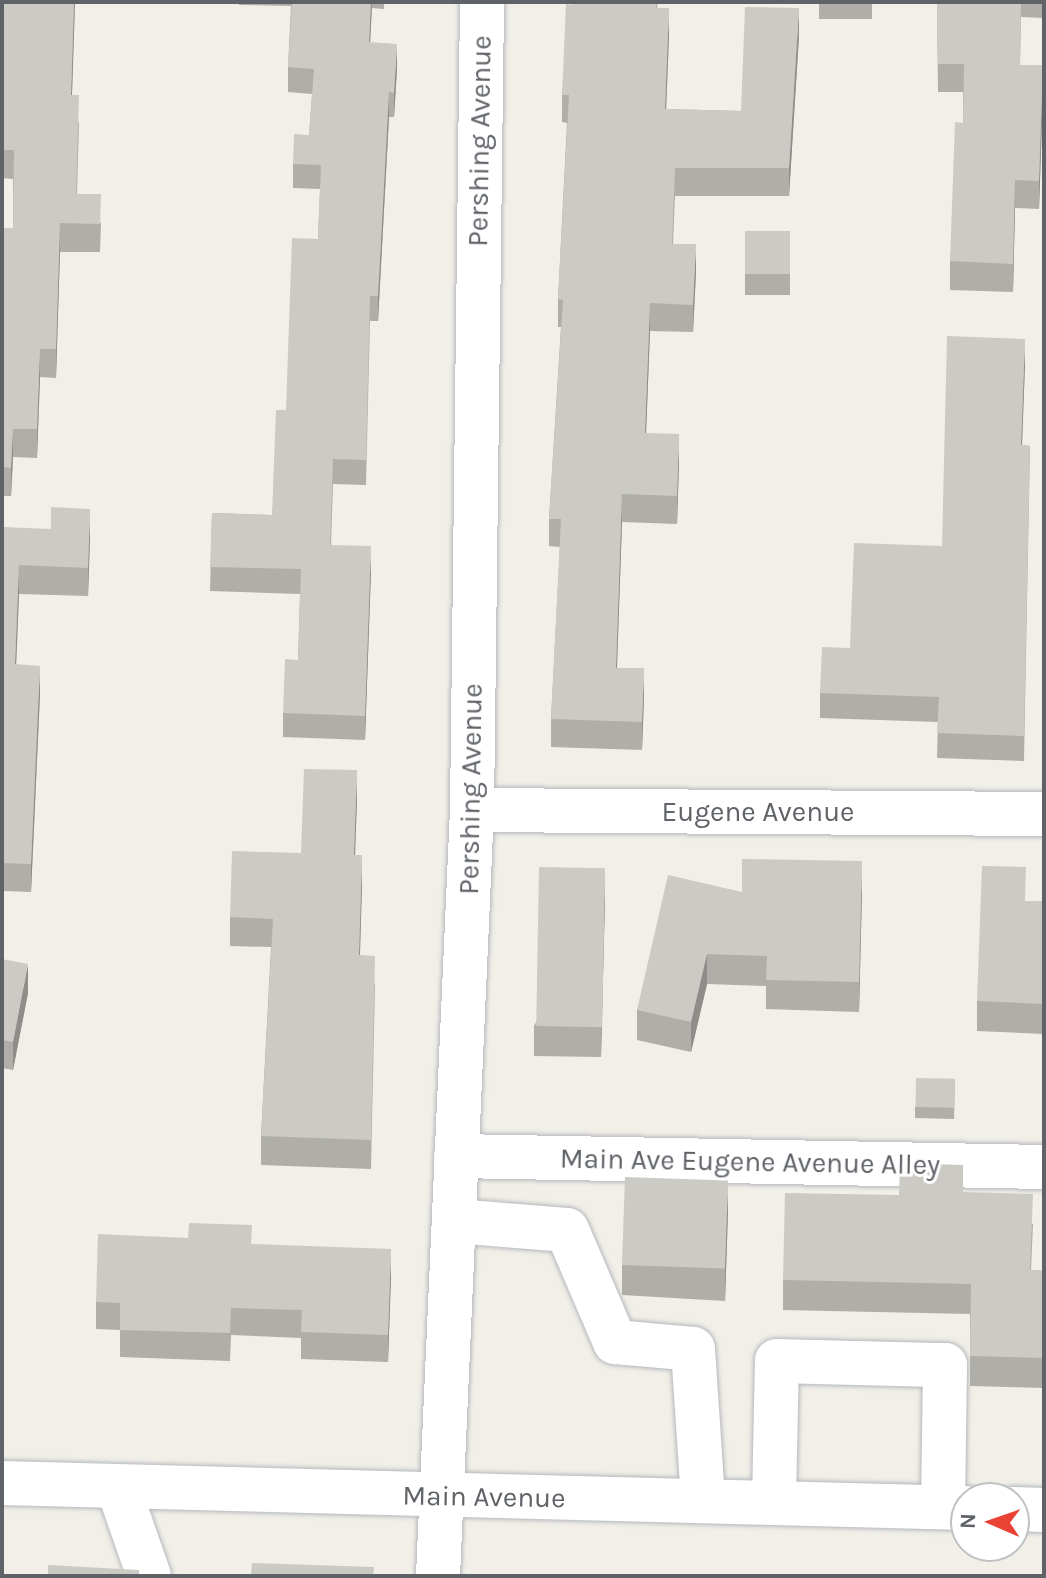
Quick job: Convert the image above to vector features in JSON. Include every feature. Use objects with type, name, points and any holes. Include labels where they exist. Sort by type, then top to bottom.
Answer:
[{"type":"street","name":"Pershing Avenue","points":[[438,1576],[438,1497],[455,1221],[472,810],[482,2]]},
{"type":"street","name":"Eugene Avenue","points":[[472,810],[1044,814]]},
{"type":"street","name":"Main Ave Eugene Avenue Alley","points":[[456,1156],[1044,1167]]},
{"type":"street","points":[[455,1221],[567,1230],[615,1342],[693,1349],[703,1498]]},
{"type":"street","points":[[774,1501],[777,1361],[945,1365],[952,1482]]},
{"type":"street","name":"Main Avenue","points":[[2,1483],[438,1497],[703,1498],[950,1507]]},
{"type":"street","points":[[118,1487],[149,1576]]},
{"type":"building","points":[[2,2],[74,2],[71,95],[79,95],[76,194],[101,194],[100,224],[60,223],[56,349],[40,349],[37,429],[13,429],[11,468],[2,467],[2,228],[13,228],[14,150],[2,150]]},
{"type":"building","points":[[292,2],[371,2],[369,42],[397,44],[394,93],[389,92],[378,296],[370,296],[366,460],[333,459],[330,545],[371,546],[365,716],[283,713],[285,659],[298,660],[301,569],[210,567],[212,513],[272,515],[276,410],[286,410],[292,238],[318,239],[321,165],[293,164],[294,134],[309,135],[314,69],[288,67]]},
{"type":"building","points":[[572,2],[657,2],[656,8],[669,8],[665,109],[741,111],[745,7],[799,8],[789,168],[675,168],[672,244],[696,244],[693,305],[650,303],[645,433],[679,434],[677,496],[622,494],[616,668],[644,668],[642,722],[551,719],[561,519],[549,519],[563,300],[558,299],[569,95],[562,95],[566,4],[572,5]]},
{"type":"building","points":[[937,2],[1021,2],[1020,65],[1043,65],[1039,181],[1015,180],[1013,264],[950,261],[955,122],[963,123],[964,64],[938,64]]},
{"type":"building","points":[[745,231],[790,231],[790,274],[745,274]]},
{"type":"building","points":[[947,336],[1025,339],[1021,445],[1030,446],[1024,736],[937,733],[939,697],[820,693],[822,647],[850,648],[854,543],[942,546]]},
{"type":"building","points":[[51,507],[90,509],[88,568],[19,565],[15,664],[40,666],[31,864],[2,863],[2,527],[51,529]]},
{"type":"building","points":[[304,769],[357,770],[354,855],[362,855],[359,955],[375,956],[371,1140],[261,1136],[273,919],[230,917],[232,851],[301,853]]},
{"type":"building","points":[[742,859],[862,861],[859,982],[766,980],[767,956],[707,954],[691,1022],[637,1010],[668,875],[742,892]]},
{"type":"building","points":[[982,866],[1026,867],[1025,901],[1044,901],[1044,1004],[977,1001]]},
{"type":"building","points":[[539,867],[605,868],[602,1027],[536,1026]]},
{"type":"building","points":[[2,959],[28,964],[13,1042],[2,1040]]},
{"type":"building","points":[[916,1078],[955,1079],[954,1108],[915,1107]]},
{"type":"building","points":[[900,1163],[963,1165],[963,1192],[1033,1194],[1030,1270],[1044,1271],[1044,1358],[970,1356],[971,1284],[783,1280],[785,1193],[899,1195]]},
{"type":"building","points":[[625,1177],[728,1181],[725,1269],[622,1265]]},
{"type":"building","points":[[189,1223],[252,1225],[251,1244],[391,1249],[388,1335],[301,1332],[302,1310],[231,1308],[230,1333],[120,1330],[120,1303],[96,1302],[98,1234],[188,1238]]},
{"type":"building","points":[[252,1563],[374,1567],[373,1576],[251,1576]]},
{"type":"building","points":[[48,1565],[139,1570],[139,1576],[48,1576]]}]
